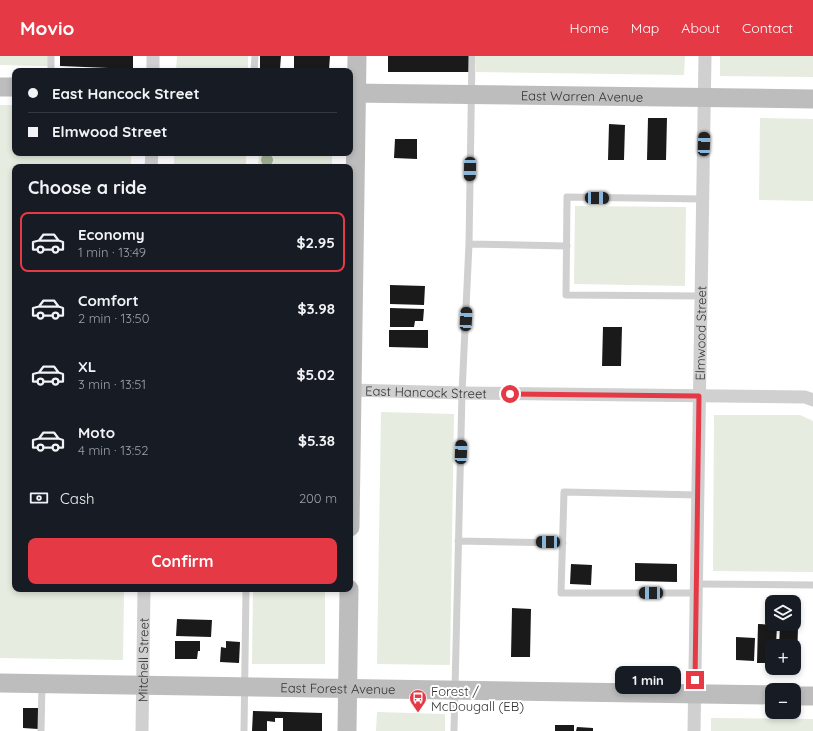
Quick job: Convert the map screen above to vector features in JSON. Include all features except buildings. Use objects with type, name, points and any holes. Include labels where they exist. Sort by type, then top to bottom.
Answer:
[{"type":"main road","points":[[353,93],[356,56]]},
{"type":"main road","points":[[0,87],[12,87]]},
{"type":"main road","name":"East Warren Avenue","points":[[353,93],[813,99]]},
{"type":"main road","points":[[347,731],[349,592]]},
{"type":"main road","name":"East Forest Avenue","points":[[0,683],[765,695]]},
{"type":"main road","points":[[801,696],[813,696]]},
{"type":"street","points":[[153,56],[153,68]]},
{"type":"street","name":"Elmwood Street","points":[[694,731],[705,56]]},
{"type":"street","name":"East Hancock Street","points":[[353,390],[462,393],[805,397],[813,400]]},
{"type":"street","name":"Mitchell Street","points":[[142,731],[144,592]]},
{"type":"lane","points":[[51,56],[51,68]]},
{"type":"lane","points":[[254,68],[255,56]]},
{"type":"lane","points":[[454,731],[462,393],[469,244],[472,56]]},
{"type":"lane","points":[[701,296],[566,295],[567,197],[702,199]]},
{"type":"lane","points":[[469,244],[567,246]]},
{"type":"lane","points":[[698,495],[564,492],[561,593],[813,585]]},
{"type":"lane","points":[[458,541],[563,542]]},
{"type":"lane","points":[[244,731],[246,592]]},
{"type":"lane","points":[[41,731],[42,683]]},
{"type":"shaded area","points":[[0,56],[48,56],[48,66],[0,65]]},
{"type":"shaded area","points":[[177,56],[248,56],[248,68],[176,68]]},
{"type":"shaded area","points":[[476,56],[685,56],[684,75],[476,72]]},
{"type":"shaded area","points":[[720,56],[813,56],[813,77],[720,76]]},
{"type":"shaded area","points":[[0,105],[12,105],[12,156],[131,156],[131,164],[12,164],[12,592],[124,592],[123,660],[0,658]]},
{"type":"shaded area","points":[[760,118],[813,119],[813,201],[759,200]]},
{"type":"shaded area","points":[[174,156],[246,156],[246,164],[174,164]]},
{"type":"shaded area","points":[[259,156],[332,156],[332,164],[258,164]]},
{"type":"shaded area","points":[[575,206],[686,207],[685,286],[574,284]]},
{"type":"shaded area","points":[[381,412],[454,414],[450,665],[377,664]]},
{"type":"shaded area","points":[[714,415],[800,415],[813,421],[813,572],[713,571]]},
{"type":"shaded area","points":[[253,592],[325,592],[325,664],[252,664]]},
{"type":"shaded area","points":[[377,712],[445,714],[445,731],[376,731]]},
{"type":"shaded area","points":[[711,718],[813,719],[813,731],[711,731]]},
{"type":"place","name":"Forest / McDougall (EB)","points":[[418,713]]},
{"type":"route","points":[[510,394],[699,396],[695,680]]}]
